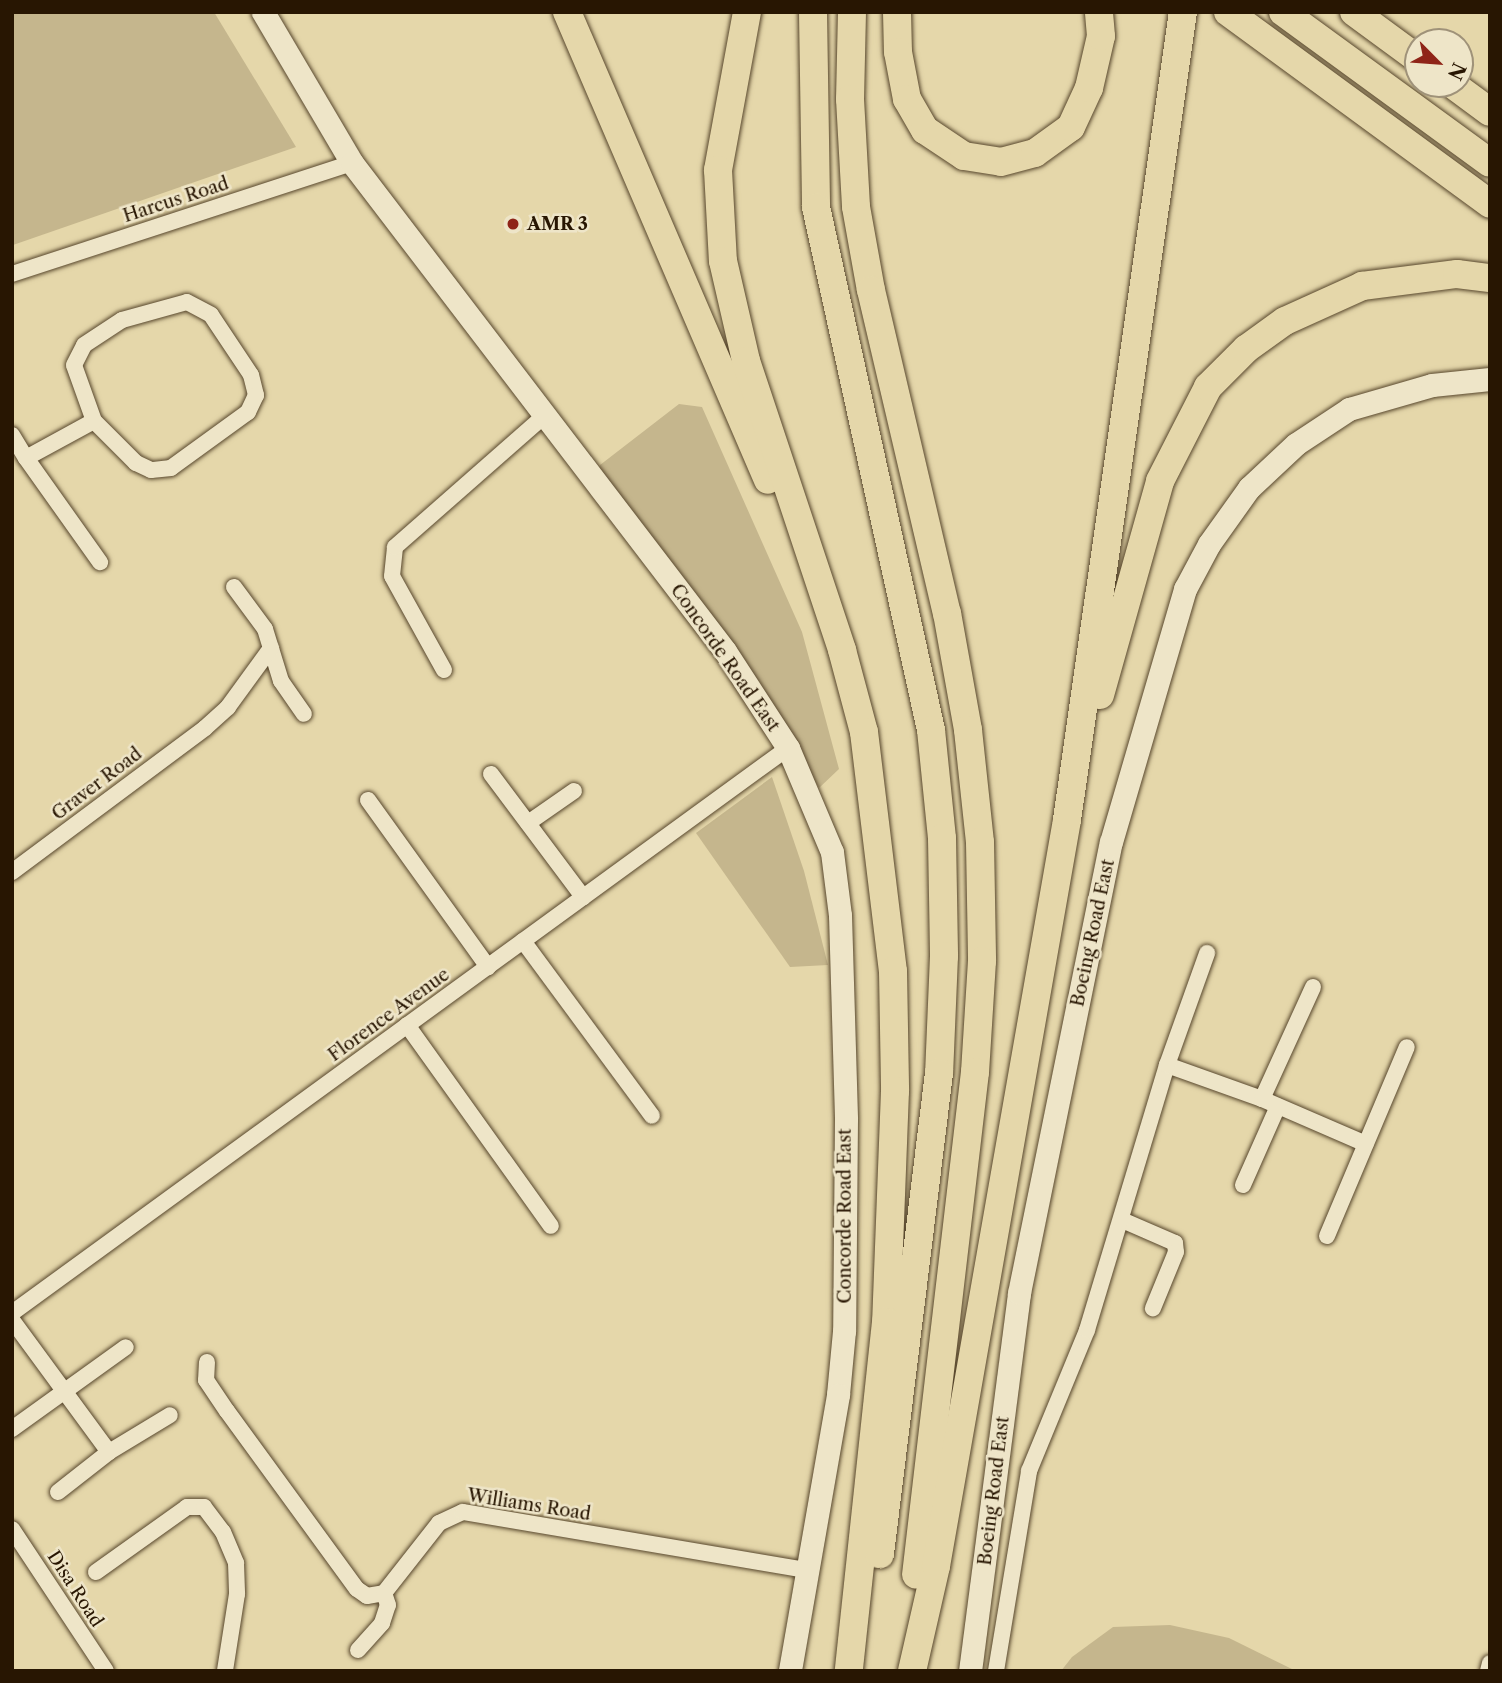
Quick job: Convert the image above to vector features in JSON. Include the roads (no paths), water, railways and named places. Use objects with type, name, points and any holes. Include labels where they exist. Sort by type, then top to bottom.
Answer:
[{"type":"highway","points":[[567,12],[842,650]]},
{"type":"highway","points":[[747,12],[718,170],[723,261],[746,361],[842,650],[864,732],[875,801],[893,971],[895,1091],[886,1322],[849,1671]]},
{"type":"highway","points":[[801,12],[811,101],[816,207],[926,706],[942,838],[944,956],[939,1073],[914,1304],[861,1671]]},
{"type":"highway","points":[[811,101],[813,12]]},
{"type":"highway","points":[[852,12],[850,99],[856,207],[871,290],[947,613],[968,730],[980,842],[982,961],[975,1072],[902,1671]]},
{"type":"highway","points":[[897,12],[898,52],[907,99],[925,130],[964,156],[1001,162],[1035,153],[1071,127],[1089,88],[1101,36],[1099,12]]},
{"type":"highway","points":[[1228,12],[1490,204]]},
{"type":"highway","points":[[1283,12],[1490,163]]},
{"type":"highway","points":[[1354,12],[1404,49]]},
{"type":"highway","points":[[912,1671],[936,1566],[1067,820],[1182,23]]},
{"type":"highway","points":[[1472,98],[1490,111]]},
{"type":"highway","points":[[1067,820],[1160,481],[1208,387],[1246,349],[1285,321],[1362,286],[1457,274],[1490,278]]},
{"type":"main road","name":"Concorde Road East","points":[[263,12],[352,163],[725,651],[788,748],[832,852],[840,915],[846,1119],[844,1331],[838,1395],[790,1671]]},
{"type":"main road","name":"Boeing Road East","points":[[970,1671],[1019,1293],[1111,842],[1185,589],[1209,544],[1249,488],[1296,444],[1349,409],[1432,385],[1490,379]]},
{"type":"street","name":"Harcus Road","points":[[12,274],[352,163]]},
{"type":"street","points":[[175,303],[198,305],[211,315],[256,386],[248,412],[161,470],[136,463],[94,421],[75,374],[78,354],[97,335],[122,320],[175,303]]},
{"type":"street","points":[[444,670],[402,599],[390,565],[401,539],[442,508],[544,416]]},
{"type":"street","points":[[26,458],[94,421]]},
{"type":"street","points":[[12,435],[100,562]]},
{"type":"street","points":[[234,587],[265,629],[281,681],[304,714]]},
{"type":"street","name":"Graver Road","points":[[12,872],[205,728],[228,707],[271,648]]},
{"type":"street","name":"Florence Avenue","points":[[12,1312],[788,748]]},
{"type":"street","points":[[491,774],[583,897]]},
{"type":"street","points":[[528,823],[574,791]]},
{"type":"street","points":[[368,800],[488,967]]},
{"type":"street","points":[[523,941],[652,1116]]},
{"type":"street","points":[[996,1671],[1029,1471],[1087,1330],[1167,1065],[1207,953]]},
{"type":"street","points":[[1262,1099],[1313,987]]},
{"type":"street","points":[[407,1025],[551,1226]]},
{"type":"street","points":[[1327,1236],[1407,1047]]},
{"type":"street","points":[[1167,1065],[1262,1099],[1366,1144]]},
{"type":"street","points":[[1243,1185],[1278,1106]]},
{"type":"street","points":[[1122,1220],[1175,1244],[1176,1252],[1153,1308]]},
{"type":"street","points":[[12,1320],[109,1452]]},
{"type":"street","points":[[12,1429],[64,1389],[126,1347]]},
{"type":"street","points":[[207,1362],[206,1380],[357,1589],[373,1597],[384,1593],[388,1605],[382,1623],[358,1650]]},
{"type":"street","points":[[58,1492],[109,1452],[170,1415]]},
{"type":"street","points":[[96,1572],[187,1507],[204,1507],[223,1531],[236,1563],[237,1594],[225,1671]]},
{"type":"street","name":"Williams Road","points":[[384,1593],[439,1523],[463,1512],[806,1570]]},
{"type":"street","name":"Disa Road","points":[[12,1529],[106,1671]]},
{"type":"street","points":[[1488,1671],[1490,1663]]},
{"type":"place","name":"AMR 3","points":[[513,224]]}]
